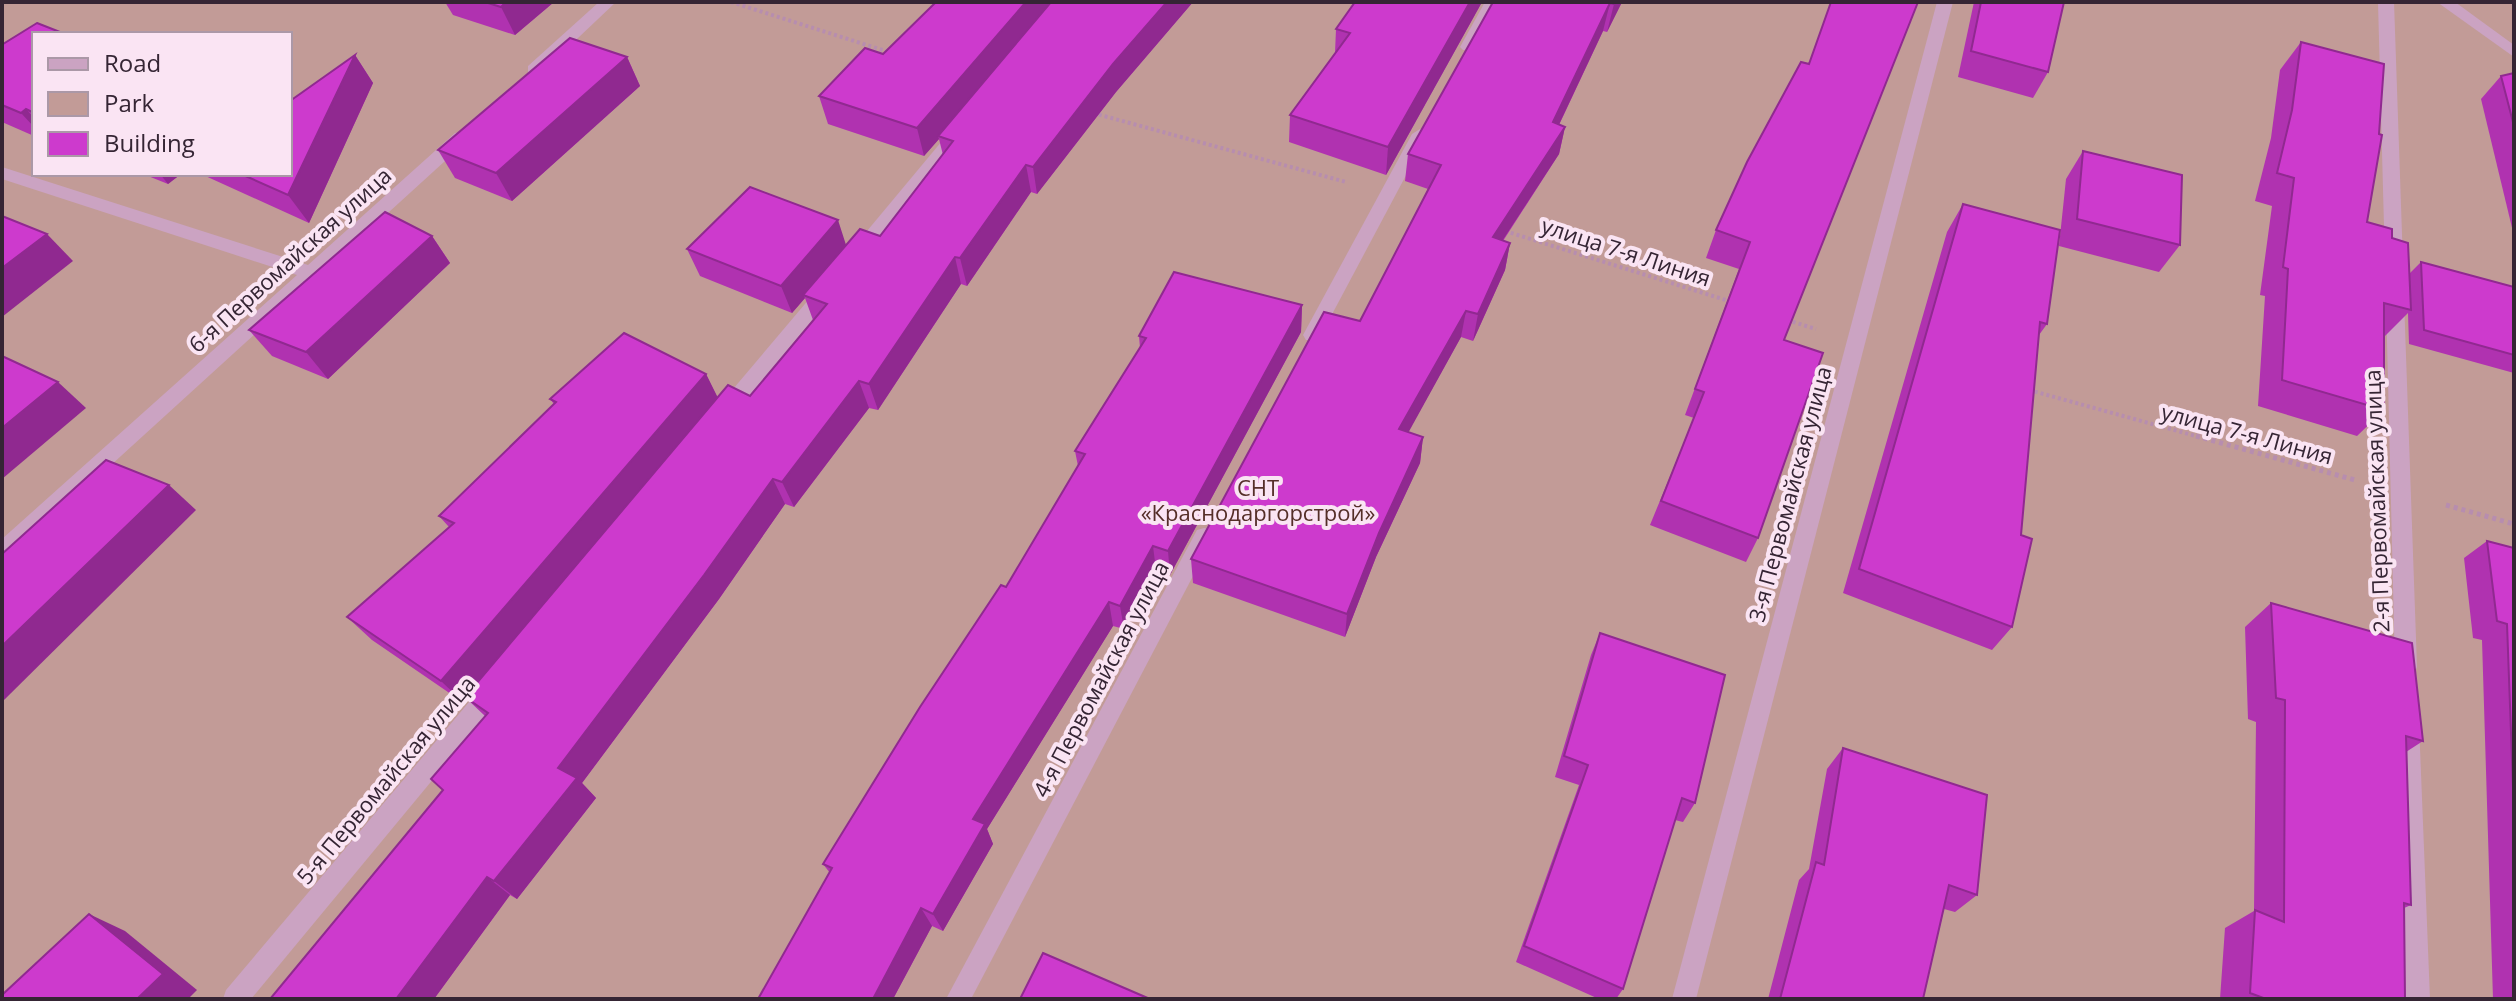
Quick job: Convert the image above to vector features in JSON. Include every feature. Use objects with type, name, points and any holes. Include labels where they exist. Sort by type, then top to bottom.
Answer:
[{"type":"street","points":[[517,86],[608,2]]},
{"type":"street","points":[[1455,70],[1493,2]]},
{"type":"street","name":"3-я Первомайская улица","points":[[1684,999],[1945,2]]},
{"type":"street","name":"2-я Первомайская улица","points":[[2386,2],[2418,999]]},
{"type":"street","points":[[2445,2],[2514,52]]},
{"type":"street","points":[[1306,346],[1433,111]]},
{"type":"street","points":[[712,427],[966,123]]},
{"type":"street","name":"6-я Первомайская улица","points":[[2,552],[472,127]]},
{"type":"street","points":[[2,173],[312,273]]},
{"type":"street","name":"4-я Первомайская улица","points":[[958,999],[1217,513]]},
{"type":"street","name":"5-я Первомайская улица","points":[[235,999],[509,670]]},
{"type":"path","points":[[731,2],[893,54]]},
{"type":"path","points":[[1087,111],[1387,193]]},
{"type":"path","name":"улица 7-я Линия","points":[[1493,227],[1734,303]]},
{"type":"path","points":[[1779,317],[1855,341]]},
{"type":"path","name":"улица 7-я Линия","points":[[2021,387],[2514,524]]},
{"type":"green space","name":"СНТ «Краснодаргорстрой»","points":[[2,2],[2514,2],[2514,999],[2,999]]},
{"type":"building","points":[[485,2],[506,2],[501,7]]},
{"type":"building","points":[[936,2],[1026,2],[917,128],[819,96],[865,48],[883,54]]},
{"type":"building","points":[[1051,2],[1167,2],[1113,64],[1033,167],[1026,165],[960,258],[955,257],[869,384],[859,381],[782,482],[773,479],[558,768],[577,778],[494,881],[487,877],[396,999],[270,999],[443,790],[431,779],[488,713],[465,697],[728,385],[750,396],[827,304],[803,295],[860,229],[880,236],[953,141],[938,136]]},
{"type":"building","points":[[1355,2],[1470,2],[1388,147],[1290,115],[1350,33],[1336,29]]},
{"type":"building","points":[[1493,2],[1615,2],[1610,3],[1553,122],[1565,127],[1493,237],[1510,243],[1478,314],[1466,311],[1399,429],[1423,437],[1379,533],[1347,614],[1191,559],[1324,312],[1360,321],[1441,165],[1408,154]]},
{"type":"building","points":[[1831,2],[1918,2],[1784,340],[1823,353],[1758,538],[1661,501],[1704,392],[1695,389],[1750,242],[1716,230],[1747,162],[1801,62],[1809,64]]},
{"type":"building","points":[[1981,2],[2064,2],[2048,72],[1971,51]]},
{"type":"building","points":[[37,23],[60,32],[32,32],[32,112],[26,109],[21,113],[2,105],[2,44]]},
{"type":"building","points":[[570,38],[627,57],[496,173],[438,150]]},
{"type":"building","points":[[2301,42],[2384,64],[2379,134],[2382,135],[2367,222],[2392,229],[2392,238],[2408,243],[2411,310],[2384,303],[2384,410],[2282,380],[2288,269],[2283,267],[2294,178],[2277,173],[2292,110]]},
{"type":"building","points":[[355,55],[288,195],[245,176],[292,176],[292,100]]},
{"type":"building","points":[[2514,73],[2514,126],[2501,76]]},
{"type":"building","points":[[2083,151],[2182,175],[2180,245],[2077,219]]},
{"type":"building","points":[[750,187],[838,220],[781,286],[687,249]]},
{"type":"building","points":[[1963,204],[2060,230],[2047,324],[2040,322],[2021,535],[2032,539],[2012,627],[1859,569]]},
{"type":"building","points":[[385,212],[432,236],[306,352],[249,330]]},
{"type":"building","points":[[2,216],[47,234],[2,268]]},
{"type":"building","points":[[2421,262],[2514,287],[2514,355],[2424,330]]},
{"type":"building","points":[[1174,272],[1302,305],[1168,551],[1153,546],[1120,606],[1109,602],[973,819],[985,824],[933,914],[921,908],[873,999],[758,999],[832,868],[823,864],[920,707],[1001,585],[1006,587],[1085,454],[1075,451],[1146,338],[1139,336]]},
{"type":"building","points":[[624,333],[706,374],[441,681],[347,617],[454,523],[439,516],[556,402],[550,399]]},
{"type":"building","points":[[2,356],[58,382],[2,428]]},
{"type":"building","points":[[106,460],[169,485],[2,646],[2,554]]},
{"type":"building","points":[[2487,541],[2514,548],[2514,814],[2507,624],[2497,621]]},
{"type":"building","points":[[2271,603],[2412,643],[2423,741],[2406,736],[2411,905],[2404,903],[2405,999],[2266,999],[2250,993],[2255,910],[2284,922],[2285,700],[2276,698]]},
{"type":"building","points":[[1600,633],[1725,675],[1695,803],[1682,798],[1623,989],[1524,946],[1588,765],[1564,756]]},
{"type":"building","points":[[1843,748],[1987,795],[1977,895],[1949,885],[1923,999],[1780,999],[1816,862],[1824,865]]},
{"type":"building","points":[[89,914],[163,974],[137,999],[2,999],[2,995]]},
{"type":"building","points":[[1043,953],[1150,999],[1020,999]]}]
